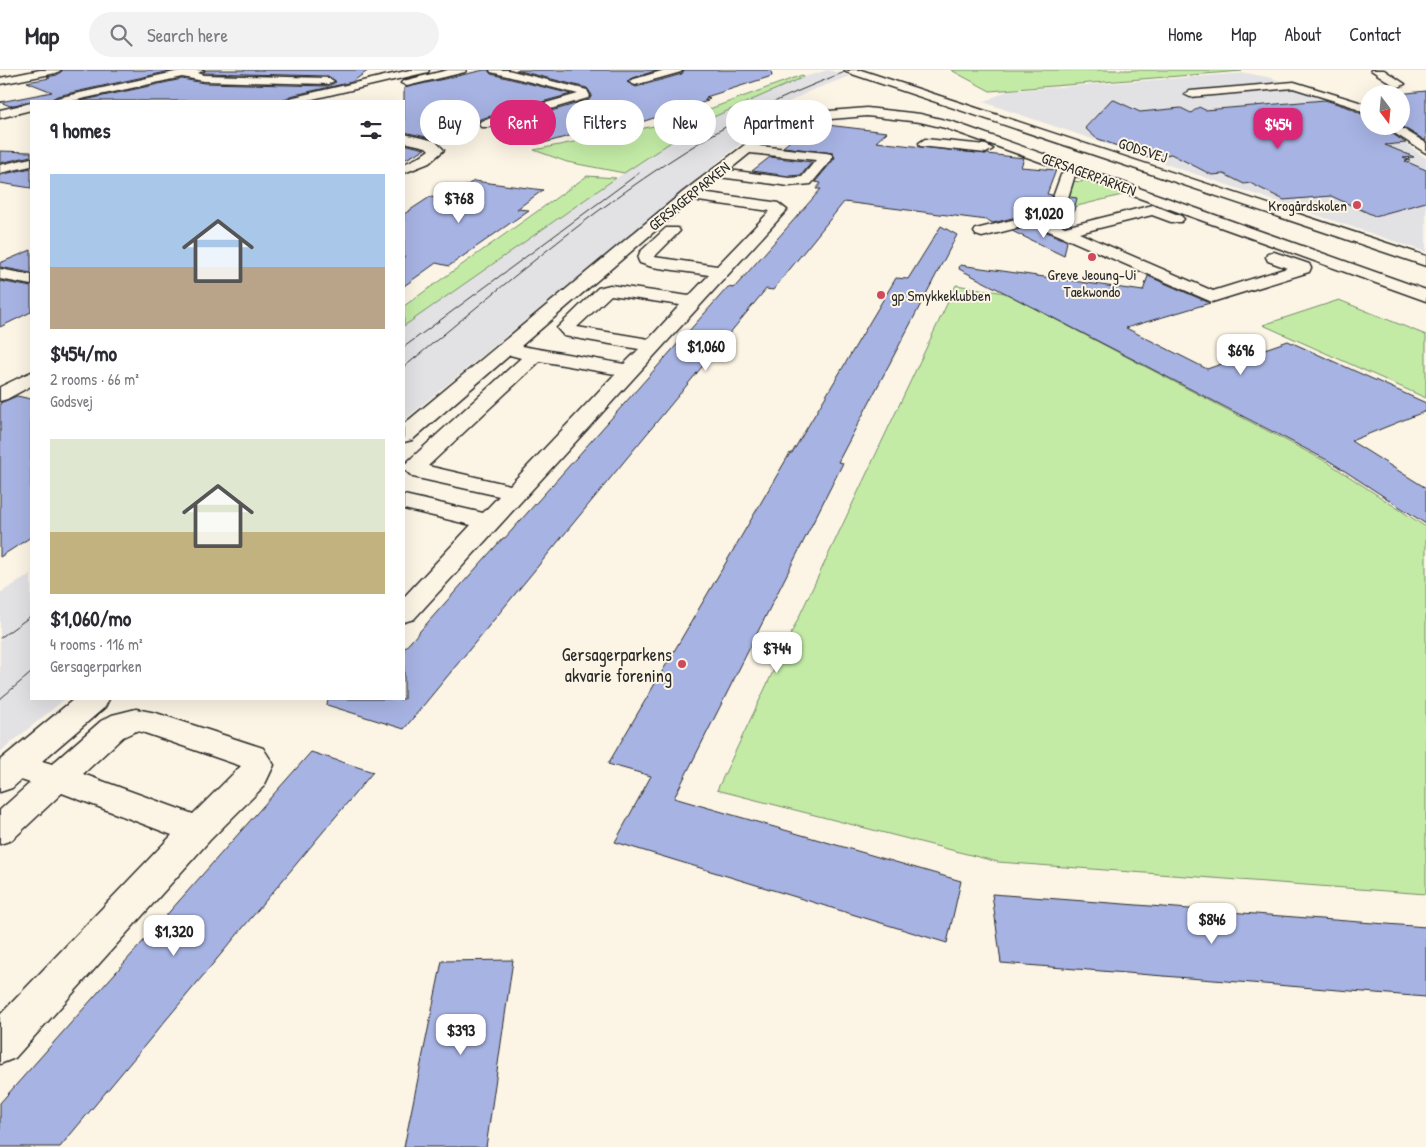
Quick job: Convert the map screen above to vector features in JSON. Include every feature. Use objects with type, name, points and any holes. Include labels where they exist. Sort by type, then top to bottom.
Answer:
[{"type":"street","points":[[0,81],[50,70]]},
{"type":"street","points":[[62,100],[199,70]]},
{"type":"street","points":[[294,100],[424,70]]},
{"type":"street","points":[[366,93],[460,70]]},
{"type":"street","points":[[485,124],[584,96],[583,92],[495,70]]},
{"type":"street","points":[[508,73],[522,70]]},
{"type":"street","points":[[634,82],[677,70]]},
{"type":"street","name":"GODSVEJ","points":[[850,70],[1426,261]]},
{"type":"street","points":[[1376,70],[1399,84]]},
{"type":"street","points":[[184,74],[204,78],[328,81]]},
{"type":"street","points":[[1190,94],[1328,84]]},
{"type":"street","points":[[1296,86],[1360,113]]},
{"type":"street","points":[[0,114],[30,107]]},
{"type":"street","points":[[1326,109],[1360,114]]},
{"type":"street","name":"GERSAGERPARKEN","points":[[405,434],[599,270],[687,210],[717,173],[776,127],[804,117],[822,114],[867,112],[920,118],[949,125],[1426,296]]},
{"type":"street","points":[[0,118],[24,121]]},
{"type":"street","points":[[1403,135],[1426,149]]},
{"type":"street","points":[[405,138],[430,144],[437,150],[424,160],[406,167]]},
{"type":"street","points":[[925,143],[1032,154]]},
{"type":"street","points":[[717,173],[789,182],[806,181],[834,147],[815,145]]},
{"type":"street","points":[[748,149],[826,157]]},
{"type":"street","points":[[0,169],[30,162]]},
{"type":"street","points":[[406,167],[438,169]]},
{"type":"street","points":[[1055,214],[1068,175]]},
{"type":"street","name":"GERSAGERPARKEN","points":[[1117,200],[1143,194]]},
{"type":"street","points":[[405,612],[779,210],[774,206],[709,198],[687,210],[646,255],[646,259],[652,262],[721,272]]},
{"type":"street","points":[[982,232],[1073,210]]},
{"type":"street","points":[[1034,219],[1063,232],[1212,297],[1303,268],[1154,210],[1063,232]]},
{"type":"street","points":[[1263,252],[1287,246]]},
{"type":"street","points":[[599,270],[619,273]]},
{"type":"street","points":[[0,274],[30,280]]},
{"type":"street","points":[[648,277],[707,286]]},
{"type":"street","points":[[653,346],[571,332],[566,328],[604,292],[610,290],[693,302]]},
{"type":"street","points":[[505,349],[629,372]]},
{"type":"street","points":[[516,493],[421,472],[417,470],[416,464],[534,355]]},
{"type":"street","points":[[0,395],[30,379]]},
{"type":"street","points":[[405,502],[489,522]]},
{"type":"street","points":[[8,772],[93,700]]},
{"type":"street","points":[[0,830],[120,723],[137,719],[252,757],[256,760],[256,770],[0,1044]]},
{"type":"street","points":[[8,772],[57,778],[198,830]]},
{"type":"shaded area","points":[[828,70],[850,76],[810,91],[793,100],[752,100],[804,77]]},
{"type":"shaded area","name":"Krogårdskolen","points":[[1246,73],[1272,78],[1353,108],[1360,112],[1360,135],[1393,135],[1426,158],[1426,252],[983,102],[1007,91]]},
{"type":"shaded area","points":[[726,112],[726,145],[739,145],[405,419],[405,325],[667,145],[716,145],[716,116]]},
{"type":"shaded area","points":[[30,575],[30,700],[64,700],[0,752],[0,593]]},
{"type":"green space","points":[[951,70],[1239,70],[1242,71],[990,91]]},
{"type":"green space","points":[[802,75],[804,77],[752,100],[734,100]]},
{"type":"green space","points":[[726,103],[726,112],[716,116],[716,107]]},
{"type":"green space","points":[[654,126],[654,145],[667,145],[624,173],[567,162],[534,150],[566,144],[644,145],[644,128]]},
{"type":"green space","points":[[587,176],[616,178],[405,325],[405,305]]},
{"type":"green space","points":[[1083,178],[1126,194],[1061,210],[1071,181],[1082,182]]},
{"type":"green space","points":[[956,285],[1005,293],[1327,462],[1426,527],[1426,894],[998,862],[717,790]]},
{"type":"green space","points":[[1339,300],[1426,335],[1426,398],[1263,325]]},
{"type":"building","points":[[63,70],[175,70],[57,96],[51,100],[30,100],[10,106],[0,102],[52,92],[27,82],[57,75]]},
{"type":"building","points":[[206,70],[369,70],[352,82],[290,96],[284,100],[85,100],[182,79],[204,83],[328,86],[336,82],[328,76],[203,73]]},
{"type":"building","points":[[484,70],[488,70],[491,74],[571,94],[549,100],[490,100],[490,116],[480,119],[480,100],[420,100],[420,136],[405,132],[404,88]]},
{"type":"building","points":[[516,70],[658,70],[630,79],[627,82],[636,87],[682,74],[684,70],[771,70],[772,76],[706,97],[710,98],[704,100],[654,100],[654,118],[644,121],[644,100],[589,100],[592,95],[587,88]]},
{"type":"building","points":[[1426,91],[1426,141],[1410,131],[1410,93]]},
{"type":"building","name":"Krogårdskolen","points":[[1112,99],[1140,112],[1181,108],[1191,113],[1199,107],[1205,110],[1325,100],[1360,113],[1360,135],[1394,135],[1406,143],[1385,145],[1414,157],[1403,158],[1410,160],[1405,161],[1426,170],[1426,202],[1375,216],[1331,196],[1284,200],[1250,183],[1244,184],[1224,174],[1212,175],[1171,154],[1149,158],[1096,138],[1085,128]]},
{"type":"building","points":[[566,107],[566,137],[556,140],[556,110]]},
{"type":"building","points":[[832,126],[887,132],[876,142],[1024,158],[1021,167],[1056,170],[1047,194],[1052,195],[1047,209],[993,223],[987,220],[844,202],[773,290],[766,289],[404,729],[327,705],[328,700],[405,700],[405,648],[728,287],[734,288],[821,189],[816,189],[821,183],[815,182],[835,158],[833,153],[783,147],[785,145],[832,145]]},
{"type":"building","points":[[405,144],[425,149],[405,159]]},
{"type":"building","points":[[0,151],[30,152],[30,156],[0,163]]},
{"type":"building","points":[[770,157],[812,162],[801,175],[789,176],[752,171]]},
{"type":"building","points":[[30,168],[30,188],[0,183],[0,175]]},
{"type":"building","points":[[474,181],[543,190],[517,209],[529,210],[449,266],[436,263],[405,285],[405,213],[430,197],[444,199]]},
{"type":"building","points":[[1070,197],[1077,198],[1071,223],[1065,225],[1055,220],[1064,215]]},
{"type":"building","points":[[941,226],[957,235],[838,462],[843,463],[674,798],[961,881],[947,943],[615,842],[651,776],[608,764],[790,453],[792,453],[896,278],[908,279]]},
{"type":"building","points":[[1033,226],[1067,241],[1064,256],[1012,231]]},
{"type":"building","points":[[30,250],[30,273],[0,267],[0,263]]},
{"type":"building","points":[[960,265],[1143,291],[1148,276],[1210,303],[1126,328],[1207,369],[1288,341],[1426,403],[1426,411],[1351,441],[1426,488],[1426,524],[1331,462],[959,269]]},
{"type":"building","points":[[0,281],[30,287],[30,312],[0,327]]},
{"type":"building","points":[[17,396],[30,399],[30,538],[0,557],[0,403]]},
{"type":"building","points":[[311,752],[373,772],[60,1147],[0,1147],[0,1103]]},
{"type":"building","points":[[992,894],[1426,927],[1426,997],[1001,963]]},
{"type":"building","points":[[513,960],[486,1147],[404,1147],[442,961]]},
{"type":"tram line","points":[[405,366],[522,270],[643,179],[729,125],[759,109],[850,70]]},
{"type":"tram line","points":[[405,346],[639,173]]},
{"type":"tram line","points":[[0,638],[30,617]]},
{"type":"tram line","points":[[0,699],[30,674]]},
{"type":"place","name":"Krogårdskolen","points":[[1357,205]]},
{"type":"place","name":"Greve Jeoung-Ui Taekwondo","points":[[1092,257]]},
{"type":"place","name":"gp Smykkeklubben","points":[[881,295]]},
{"type":"place","name":"Gersagerparkens akvarie forening","points":[[682,664]]}]
